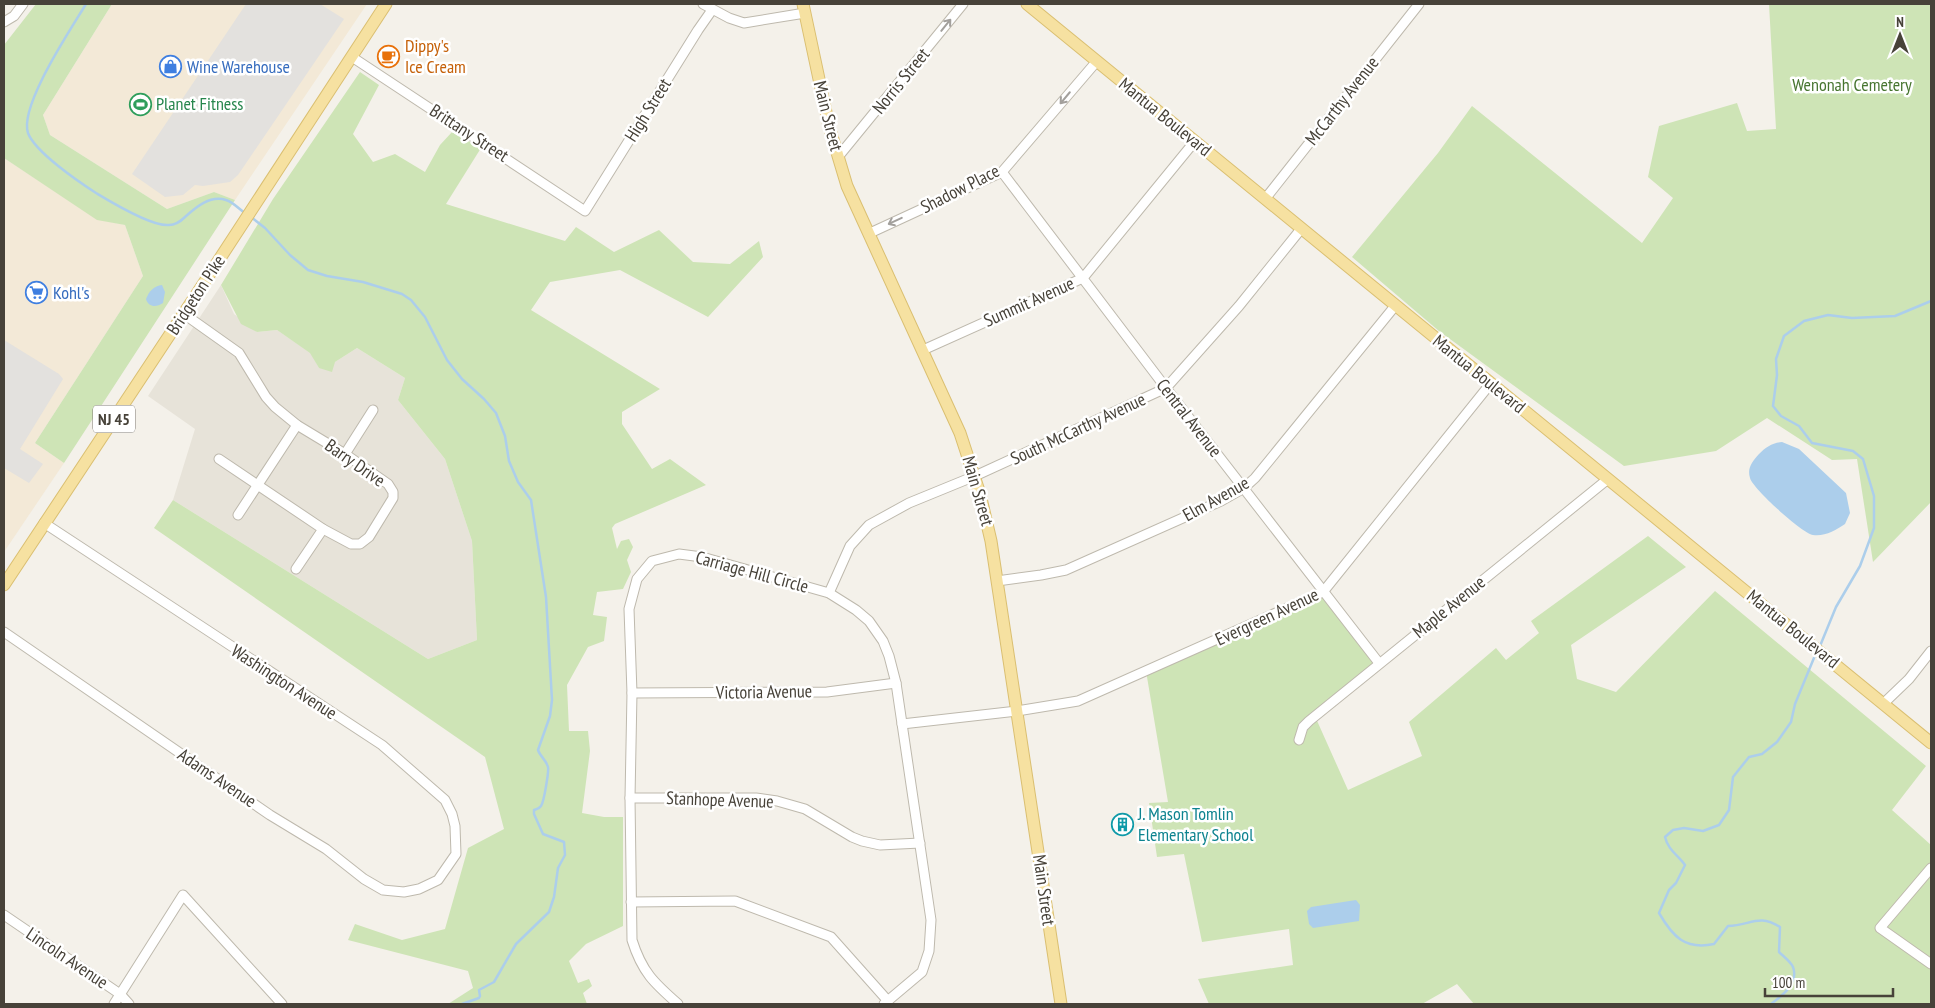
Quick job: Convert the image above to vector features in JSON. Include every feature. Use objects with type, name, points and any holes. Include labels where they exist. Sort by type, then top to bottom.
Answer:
[{"type":"main road","name":"Bridgeton Pike","points":[[4,585],[44,522],[184,314],[386,4]]},
{"type":"main road","name":"Mantua Boulevard","points":[[1027,4],[1931,743]]},
{"type":"main road","name":"Main Street","points":[[804,9],[829,126],[848,186],[960,433],[975,476],[986,518],[1061,1004]]},
{"type":"street","points":[[4,22],[14,16],[23,4]]},
{"type":"street","points":[[703,4],[729,18],[744,23],[804,9]]},
{"type":"street","name":"Norris Street","points":[[838,157],[963,4]]},
{"type":"street","name":"McCarthy Avenue","points":[[1265,199],[1419,4]]},
{"type":"street","name":"High Street","points":[[585,211],[712,10]]},
{"type":"street","name":"Brittany Street","points":[[352,57],[585,211]]},
{"type":"street","name":"Shadow Place","points":[[870,233],[1002,172],[1097,61]]},
{"type":"street","name":"Summit Avenue","points":[[923,350],[1083,278],[1195,141]]},
{"type":"street","name":"Central Avenue","points":[[1002,172],[1379,663]]},
{"type":"street","name":"South McCarthy Avenue","points":[[829,593],[850,546],[869,525],[909,503],[975,476],[1166,388],[1239,306],[1301,229]]},
{"type":"street","name":"Elm Avenue","points":[[997,581],[1066,570],[1244,488],[1255,478],[1395,306]]},
{"type":"street","name":"Barry Drive","points":[[184,314],[240,353],[266,397],[275,407],[297,425],[345,454],[388,484],[393,492],[393,498],[369,537],[360,544],[351,544],[343,541],[219,459]]},
{"type":"street","name":"Evergreen Avenue","points":[[902,724],[1069,703],[1091,697],[1323,592],[1490,383]]},
{"type":"street","points":[[345,454],[373,410]]},
{"type":"street","points":[[238,515],[297,425]]},
{"type":"street","name":"Maple Avenue","points":[[1298,740],[1308,721],[1608,479]]},
{"type":"street","name":"Washington Avenue","points":[[44,522],[382,745],[445,800],[452,814],[455,826],[456,854],[438,880]]},
{"type":"street","points":[[296,569],[323,528]]},
{"type":"street","name":"Carriage Hill Circle","points":[[678,1004],[653,982],[638,959],[632,940],[630,798],[632,693],[629,609],[637,579],[652,561],[679,554],[702,557],[829,593],[856,610],[869,621],[889,656],[896,683],[932,920],[929,951],[922,972],[886,1003]]},
{"type":"street","name":"Adams Avenue","points":[[4,632],[270,814],[326,849],[383,890],[404,892],[419,889],[438,880]]},
{"type":"street","points":[[1884,703],[1909,679],[1931,651]]},
{"type":"street","name":"Victoria Avenue","points":[[632,693],[827,692],[896,683]]},
{"type":"street","name":"Stanhope Avenue","points":[[630,798],[756,798],[777,801],[805,809],[862,841],[880,845],[920,844]]},
{"type":"street","points":[[1931,868],[1880,928],[1931,964]]},
{"type":"street","points":[[114,1004],[183,895],[282,1004]]},
{"type":"street","points":[[631,902],[735,901],[831,936],[886,1003]]},
{"type":"street","name":"Lincoln Avenue","points":[[4,915],[120,994],[129,1004]]},
{"type":"shaded area","points":[[112,4],[367,4],[235,200],[214,192],[167,209],[50,135],[43,115]]},
{"type":"shaded area","points":[[246,4],[320,4],[344,19],[238,175],[230,182],[203,186],[195,185],[183,195],[165,197],[132,174]]},
{"type":"shaded area","points":[[4,158],[97,219],[125,225],[143,276],[35,443],[64,463],[4,552]]},
{"type":"shaded area","points":[[221,285],[234,314],[257,332],[277,330],[311,353],[319,368],[335,362],[357,348],[405,378],[398,400],[445,459],[472,541],[477,640],[428,659],[173,500],[195,429],[148,396]]},
{"type":"shaded area","points":[[4,340],[59,374],[63,379],[20,449],[43,464],[29,483],[4,468]]},
{"type":"green space","points":[[36,4],[112,4],[43,115],[50,135],[167,209],[214,192],[235,200],[64,463],[35,443],[143,276],[125,225],[97,220],[4,158],[4,45]]},
{"type":"green space","name":"Wenonah Cemetery","points":[[1769,4],[1931,4],[1931,502],[1873,562],[1857,459],[1832,460],[1767,418],[1716,451],[1624,466],[1439,331],[1352,257],[1438,153],[1472,106],[1642,243],[1673,198],[1648,177],[1659,126],[1737,103],[1747,131],[1776,129]]},
{"type":"green space","points":[[360,72],[379,85],[353,134],[373,162],[395,154],[425,172],[440,145],[452,132],[481,148],[446,204],[565,241],[576,227],[614,252],[659,230],[693,262],[730,264],[759,241],[763,257],[708,317],[620,270],[550,282],[531,310],[660,389],[622,412],[622,424],[652,469],[670,459],[706,485],[615,524],[612,528],[617,549],[621,541],[629,539],[633,547],[627,560],[631,572],[623,589],[597,592],[593,615],[607,617],[604,641],[588,647],[567,685],[569,731],[588,731],[590,751],[582,813],[604,817],[623,817],[623,926],[586,944],[569,961],[578,983],[589,979],[592,986],[583,993],[587,1004],[448,1004],[473,988],[468,971],[348,940],[355,924],[402,940],[445,929],[468,848],[504,829],[485,757],[154,528],[173,500],[428,659],[477,640],[472,541],[445,459],[398,400],[405,378],[357,348],[335,362],[332,372],[319,368],[310,353],[277,330],[257,332],[241,324],[221,285],[273,199]]},
{"type":"green space","points":[[1648,536],[1686,567],[1571,645],[1577,679],[1616,692],[1715,591],[1926,766],[1892,810],[1931,845],[1931,867],[1925,874],[1931,879],[1931,1004],[1474,1004],[1457,984],[1422,1004],[1209,1004],[1198,979],[1293,965],[1289,929],[1202,942],[1184,854],[1157,857],[1149,803],[1168,802],[1146,671],[1322,587],[1377,661],[1314,714],[1348,790],[1422,756],[1409,722],[1496,648],[1506,660],[1539,633],[1531,621]]},
{"type":"water","points":[[162,285],[165,292],[163,303],[158,306],[150,305],[146,299],[152,289]]},
{"type":"water","points":[[1782,442],[1799,449],[1846,493],[1850,513],[1845,524],[1826,534],[1813,535],[1789,519],[1753,484],[1749,474],[1752,462],[1767,447]]},
{"type":"water","points":[[1356,900],[1360,905],[1359,921],[1313,928],[1309,924],[1307,911],[1311,907]]},
{"type":"waterway","points":[[86,4],[38,87],[27,121],[28,133],[32,141],[58,166],[88,188],[121,208],[153,222],[162,225],[176,224],[199,206],[214,199],[229,201],[245,213]]},
{"type":"waterway","points":[[251,217],[308,270],[327,276],[363,282],[402,294],[411,300],[425,317],[447,360],[462,379],[496,413],[505,436],[509,461],[518,482],[531,500],[546,597],[552,700],[550,716],[538,750],[546,762],[548,774],[542,803],[539,808],[534,810],[534,814],[543,834],[564,842],[565,855],[558,868],[554,897],[549,912],[516,944],[494,982],[479,990],[479,998],[462,1004]]},
{"type":"waterway","points":[[1820,646],[1836,607],[1860,566],[1874,528],[1874,496],[1863,459],[1853,451],[1812,443],[1799,426],[1781,416],[1773,406],[1777,375],[1776,359],[1784,336],[1804,321],[1828,315],[1852,318],[1895,316],[1931,301]]},
{"type":"waterway","points":[[1771,1004],[1792,984],[1794,978],[1792,965],[1779,952],[1780,927],[1766,921],[1754,921],[1728,926],[1714,944],[1695,945],[1681,940],[1669,929],[1659,913],[1669,890],[1676,883],[1685,865],[1671,849],[1665,837],[1673,830],[1684,828],[1703,831],[1719,825],[1729,810],[1733,777],[1749,757],[1762,754],[1777,742],[1791,722],[1795,704],[1816,653]]},
{"type":"place","name":"Dippy's Ice Cream","points":[[389,56]]},
{"type":"place","name":"Wine Warehouse","points":[[171,67]]},
{"type":"place","name":"Planet Fitness","points":[[140,104]]},
{"type":"place","name":"Kohl's","points":[[37,293]]},
{"type":"place","name":"J. Mason Tomlin Elementary School","points":[[1122,824]]}]
